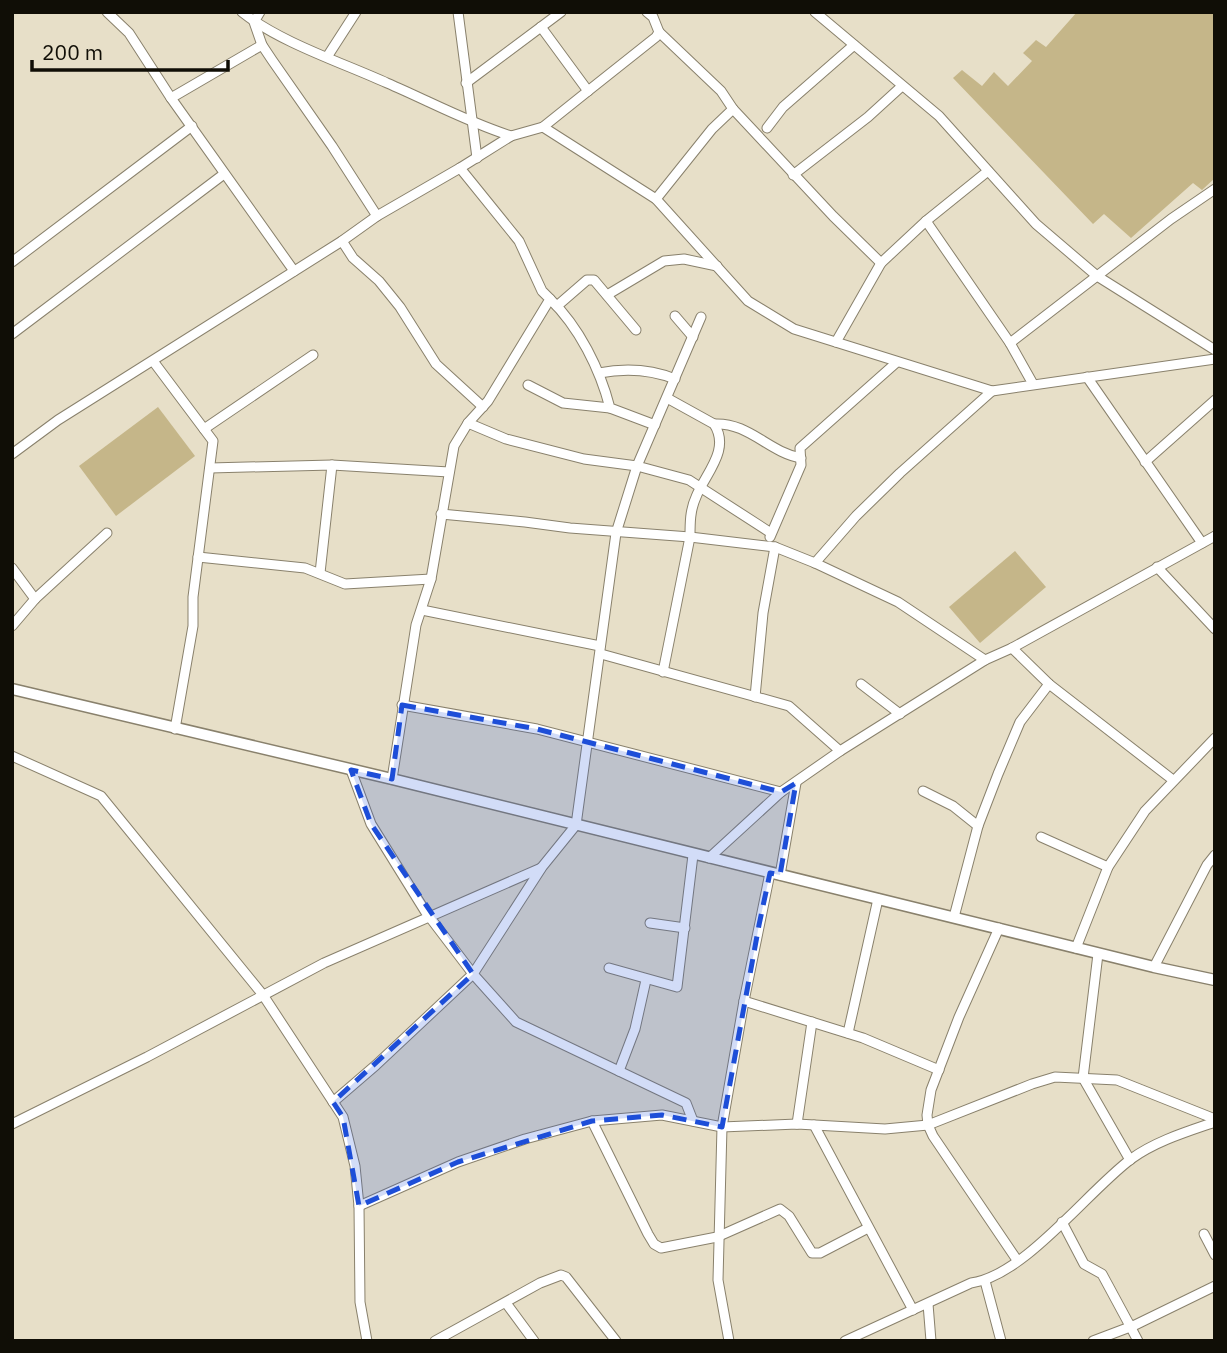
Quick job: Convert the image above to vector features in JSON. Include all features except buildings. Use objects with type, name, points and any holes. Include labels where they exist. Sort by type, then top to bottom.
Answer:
[{"type":"main road","points":[[12,689],[392,779],[1098,954],[1215,980]]},
{"type":"street","points":[[107,12],[129,33],[171,99],[294,271]]},
{"type":"street","points":[[242,12],[254,22],[327,57],[474,124],[511,136]]},
{"type":"street","points":[[254,22],[260,12]]},
{"type":"street","points":[[327,57],[356,12]]},
{"type":"street","points":[[458,12],[477,158]]},
{"type":"street","points":[[466,83],[561,12]]},
{"type":"street","points":[[647,12],[653,17],[659,32],[721,91],[733,109],[793,175],[881,263]]},
{"type":"street","points":[[815,12],[939,116],[1036,224],[1097,276],[1215,350]]},
{"type":"street","points":[[254,22],[262,45],[377,215]]},
{"type":"street","points":[[541,27],[588,91]]},
{"type":"street","points":[[12,454],[58,419],[342,241],[377,215],[511,136],[543,127],[659,32]]},
{"type":"street","points":[[171,99],[262,45]]},
{"type":"street","points":[[767,128],[783,107],[854,45]]},
{"type":"street","points":[[793,175],[868,117],[902,86]]},
{"type":"street","points":[[656,199],[719,121],[733,109]]},
{"type":"street","points":[[12,262],[192,127]]},
{"type":"street","points":[[543,127],[656,199],[756,307],[794,329],[992,391],[1215,359]]},
{"type":"street","points":[[460,168],[519,240],[542,291],[554,303],[589,354],[599,373],[610,408]]},
{"type":"street","points":[[836,342],[881,263],[926,220],[988,171]]},
{"type":"street","points":[[12,334],[224,174]]},
{"type":"street","points":[[1010,343],[1171,219],[1215,189]]},
{"type":"street","points":[[926,220],[1010,343],[1033,384]]},
{"type":"street","points":[[342,241],[354,258],[379,281],[400,307],[436,364],[483,407]]},
{"type":"street","points":[[607,295],[664,261],[684,259],[717,266]]},
{"type":"street","points":[[392,779],[416,625],[431,579],[454,446],[554,303],[590,279],[636,330]]},
{"type":"street","points":[[675,316],[693,337]]},
{"type":"street","points":[[333,1102],[473,974],[542,867],[576,825],[616,533],[637,466],[701,317]]},
{"type":"street","points":[[204,429],[313,355]]},
{"type":"street","points":[[153,361],[213,441],[193,597],[193,625],[175,729]]},
{"type":"street","points":[[755,697],[772,546],[771,533],[801,465],[800,448],[897,362]]},
{"type":"street","points":[[599,373],[644,370],[675,379]]},
{"type":"street","points":[[1087,377],[1202,542]]},
{"type":"street","points":[[528,385],[564,403],[610,408],[655,425]]},
{"type":"street","points":[[815,563],[882,490],[992,391]]},
{"type":"street","points":[[667,398],[714,424],[737,426],[756,435],[780,452],[801,458]]},
{"type":"street","points":[[1145,462],[1215,400]]},
{"type":"street","points":[[468,423],[506,439],[584,459],[637,466],[689,480],[771,533]]},
{"type":"street","points":[[663,672],[690,537],[690,515],[720,450],[714,424]]},
{"type":"street","points":[[211,468],[332,464],[449,472]]},
{"type":"street","points":[[320,573],[332,464]]},
{"type":"street","points":[[441,514],[772,546],[898,602],[985,660]]},
{"type":"street","points":[[12,626],[35,600],[107,533]]},
{"type":"street","points":[[709,858],[781,792],[840,751],[985,660],[1012,648],[1215,536]]},
{"type":"street","points":[[198,556],[305,568],[345,584],[431,579]]},
{"type":"street","points":[[1157,567],[1215,629]]},
{"type":"street","points":[[12,568],[35,600]]},
{"type":"street","points":[[422,610],[600,650],[663,672],[789,706],[840,751]]},
{"type":"street","points":[[1012,648],[1049,684],[1173,780]]},
{"type":"street","points":[[861,684],[900,714]]},
{"type":"street","points":[[954,917],[978,826],[1020,723],[1049,684]]},
{"type":"street","points":[[402,705],[586,740],[781,792]]},
{"type":"street","points":[[1076,948],[1108,867],[1145,811],[1215,738]]},
{"type":"street","points":[[12,756],[101,796],[263,995],[344,1117],[355,1166],[359,1206],[360,1302],[367,1341]]},
{"type":"street","points":[[351,770],[371,824],[429,916],[473,974],[516,1022],[686,1103],[693,1121]]},
{"type":"street","points":[[729,1341],[718,1280],[717,1237],[722,1127],[744,1001],[796,783]]},
{"type":"street","points":[[923,791],[953,807],[978,826]]},
{"type":"street","points":[[1041,836],[1108,867]]},
{"type":"street","points":[[609,968],[677,987],[693,855]]},
{"type":"street","points":[[1154,967],[1207,865],[1215,855]]},
{"type":"street","points":[[12,1124],[147,1058],[324,963],[542,867]]},
{"type":"street","points":[[848,1033],[877,899]]},
{"type":"street","points":[[650,923],[685,928]]},
{"type":"street","points":[[999,928],[959,1017],[939,1070],[928,1105],[928,1125],[1017,1260]]},
{"type":"street","points":[[1098,954],[1083,1078],[1130,1160]]},
{"type":"street","points":[[620,1071],[635,1029],[646,980]]},
{"type":"street","points":[[744,1001],[848,1033],[939,1070]]},
{"type":"street","points":[[797,1124],[812,1021]]},
{"type":"street","points":[[359,1206],[458,1162],[525,1139],[592,1122],[662,1115],[722,1127],[797,1124],[860,1129],[928,1125],[1055,1077],[1117,1080],[1215,1121]]},
{"type":"street","points":[[845,1341],[971,1283],[985,1281],[1017,1260],[1130,1160],[1156,1144],[1215,1121]]},
{"type":"street","points":[[592,1122],[657,1247],[668,1248],[717,1237],[779,1209],[789,1216],[812,1253],[820,1253],[868,1228]]},
{"type":"street","points":[[814,1125],[913,1310]]},
{"type":"street","points":[[1062,1222],[1084,1264],[1102,1274],[1138,1341]]},
{"type":"street","points":[[1204,1234],[1215,1255]]},
{"type":"street","points":[[435,1341],[452,1337],[540,1283],[561,1275],[566,1277],[616,1341]]},
{"type":"street","points":[[985,1281],[1000,1341]]},
{"type":"street","points":[[1093,1341],[1133,1326],[1215,1286]]},
{"type":"street","points":[[506,1303],[534,1341]]},
{"type":"street","points":[[928,1304],[932,1341]]},
{"type":"highlighted area","points":[[402,705],[537,729],[781,792],[796,783],[780,875],[770,873],[722,1127],[662,1115],[592,1121],[458,1162],[359,1206],[343,1117],[333,1102],[473,974],[371,824],[351,770],[392,779]]},
{"type":"shaded area","points":[[1077,12],[1215,12],[1215,178],[1202,190],[1193,183],[1131,238],[1104,214],[1093,224],[953,78],[962,70],[982,86],[994,72],[1008,86],[1032,61],[1023,53],[1036,40],[1046,47]]},
{"type":"shaded area","points":[[158,407],[195,456],[116,516],[79,466]]},
{"type":"shaded area","points":[[1015,551],[1046,587],[980,643],[949,607]]}]
